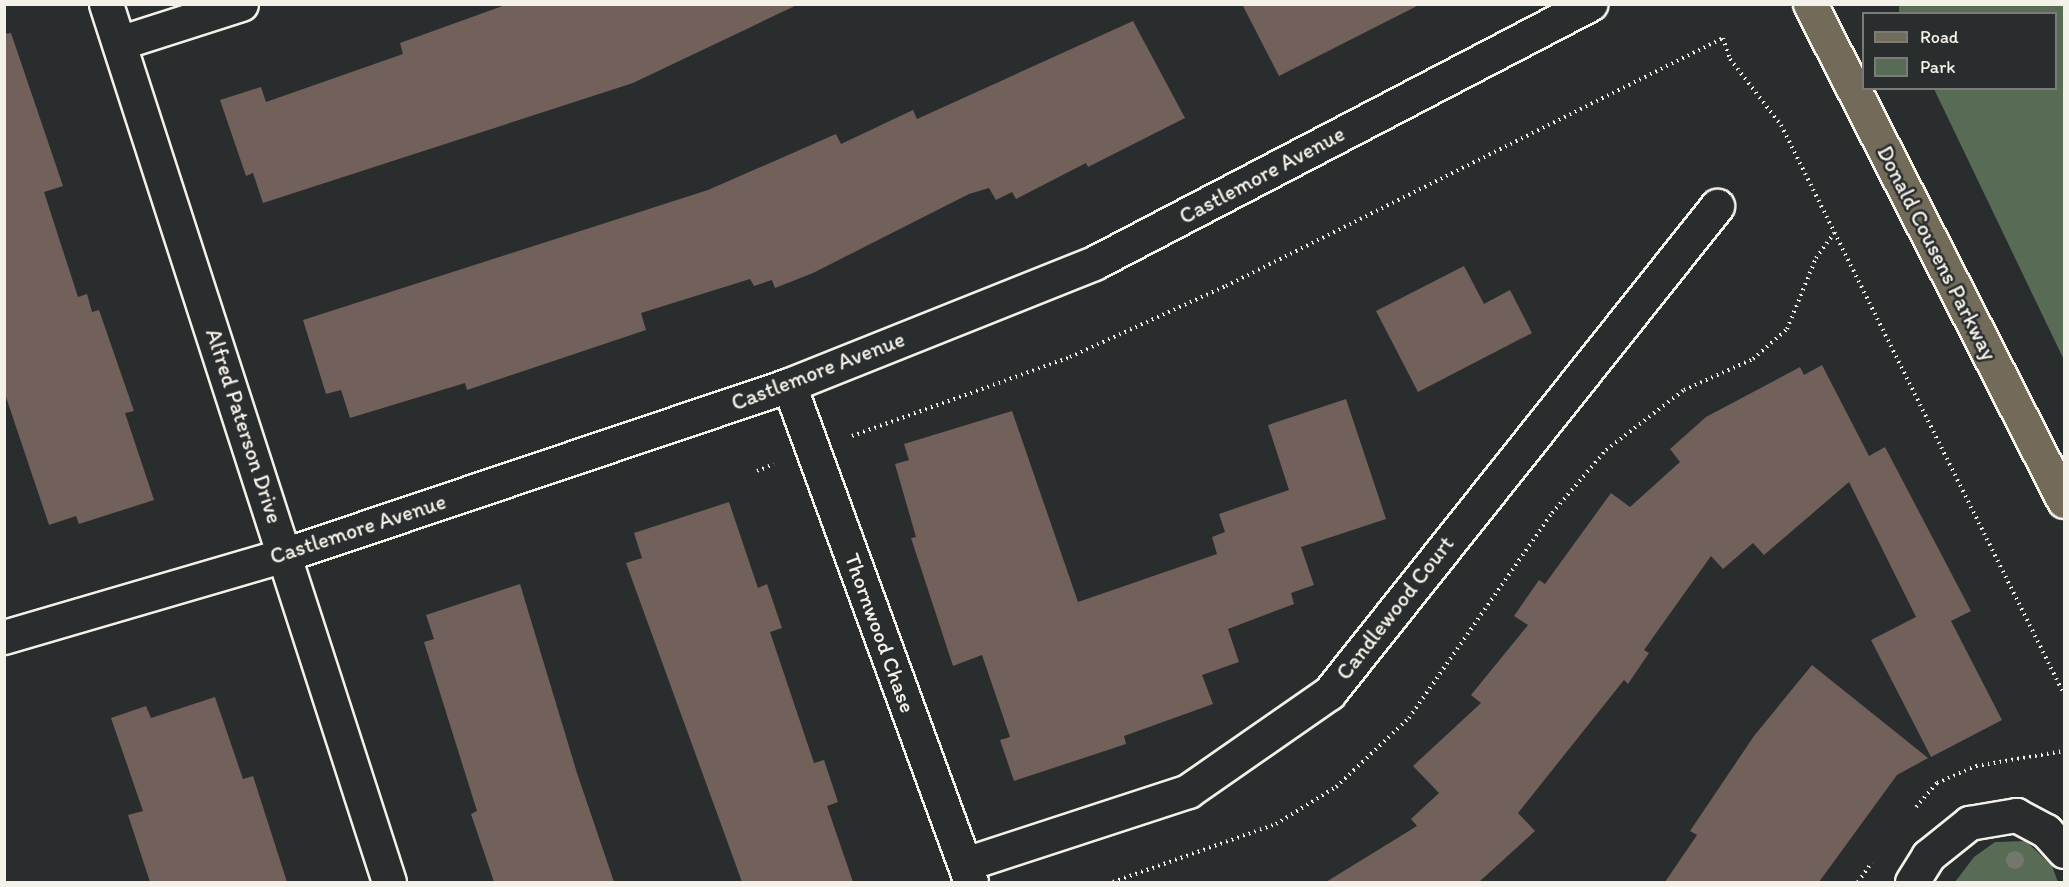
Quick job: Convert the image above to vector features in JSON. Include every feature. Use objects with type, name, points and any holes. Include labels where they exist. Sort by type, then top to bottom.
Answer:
[{"type":"main road","name":"Donald Cousens Parkway","points":[[1810,4],[2064,501]]},
{"type":"street","name":"Alfred Paterson Drive","points":[[106,4],[389,882]]},
{"type":"street","points":[[119,44],[241,4]]},
{"type":"street","name":"Castlemore Avenue","points":[[4,637],[284,555],[789,385],[1094,263],[1590,4]]},
{"type":"street","name":"Candlewood Court","points":[[968,873],[1188,791],[1329,693],[1717,206]]},
{"type":"street","name":"Thornwood Chase","points":[[789,385],[968,873]]},
{"type":"street","points":[[1912,882],[1928,856],[1970,823],[2016,815],[2046,831],[2064,851]]},
{"type":"path","points":[[757,471],[1090,348],[1723,38],[1730,59],[1781,126],[2064,694]]},
{"type":"path","points":[[1113,882],[1276,824],[1336,787],[1409,718],[1552,513],[1606,450],[1684,390],[1753,359],[1787,329],[1816,258],[1834,233]]},
{"type":"green space","points":[[1899,5],[2064,5],[2064,360],[1934,90],[2057,90],[2057,12],[1899,12]]},
{"type":"green space","points":[[2026,841],[2052,866],[2058,882],[1955,882],[1974,857],[1995,842]]},
{"type":"building","points":[[508,4],[799,4],[633,83],[263,203],[253,173],[246,176],[220,100],[261,87],[266,102],[403,54],[400,43]]},
{"type":"building","points":[[1242,4],[1421,4],[1279,76]]},
{"type":"building","points":[[1133,21],[1185,118],[1088,167],[1086,163],[1016,199],[1012,192],[996,200],[989,188],[969,194],[813,273],[775,288],[772,280],[754,286],[750,279],[641,313],[646,330],[467,390],[465,383],[350,418],[341,390],[326,394],[303,320],[708,190],[836,134],[841,144],[913,110],[917,119]]},
{"type":"building","points":[[11,33],[63,186],[44,192],[78,297],[87,294],[92,312],[99,310],[134,411],[125,413],[154,500],[79,524],[76,516],[49,525],[4,391],[4,34]]},
{"type":"building","points":[[1464,266],[1484,304],[1510,290],[1532,333],[1418,392],[1376,311]]},
{"type":"building","points":[[1822,365],[1869,456],[1885,447],[1971,611],[1951,621],[2002,720],[1931,757],[1871,640],[1916,617],[1849,482],[1764,555],[1753,543],[1723,569],[1711,556],[1644,650],[1649,653],[1628,684],[1624,680],[1518,813],[1535,831],[1479,882],[1326,882],[1417,826],[1411,819],[1439,793],[1413,766],[1481,703],[1471,695],[1528,625],[1514,616],[1539,580],[1545,584],[1611,493],[1630,507],[1680,462],[1670,449],[1706,417],[1800,367],[1804,375]]},
{"type":"building","points":[[1346,399],[1386,519],[1301,547],[1314,585],[1291,593],[1294,604],[1228,629],[1239,662],[1202,675],[1213,704],[1124,736],[1126,744],[1014,781],[1000,740],[1010,737],[982,655],[953,666],[911,538],[916,537],[895,464],[909,460],[904,444],[1012,411],[1078,602],[1217,554],[1212,537],[1225,532],[1219,514],[1289,490],[1268,425]]},
{"type":"building","points":[[729,502],[758,588],[767,584],[782,628],[770,632],[814,763],[824,760],[838,802],[827,806],[853,882],[742,882],[626,563],[642,558],[634,533]]},
{"type":"building","points":[[520,584],[577,773],[614,882],[494,882],[471,814],[477,811],[424,642],[434,639],[426,615]]},
{"type":"building","points":[[1812,665],[1928,758],[1897,775],[1819,882],[1665,882],[1697,835],[1690,831],[1754,736]]},
{"type":"building","points":[[215,697],[243,779],[253,776],[287,882],[150,882],[128,815],[143,811],[111,718],[146,706],[151,718]]}]
